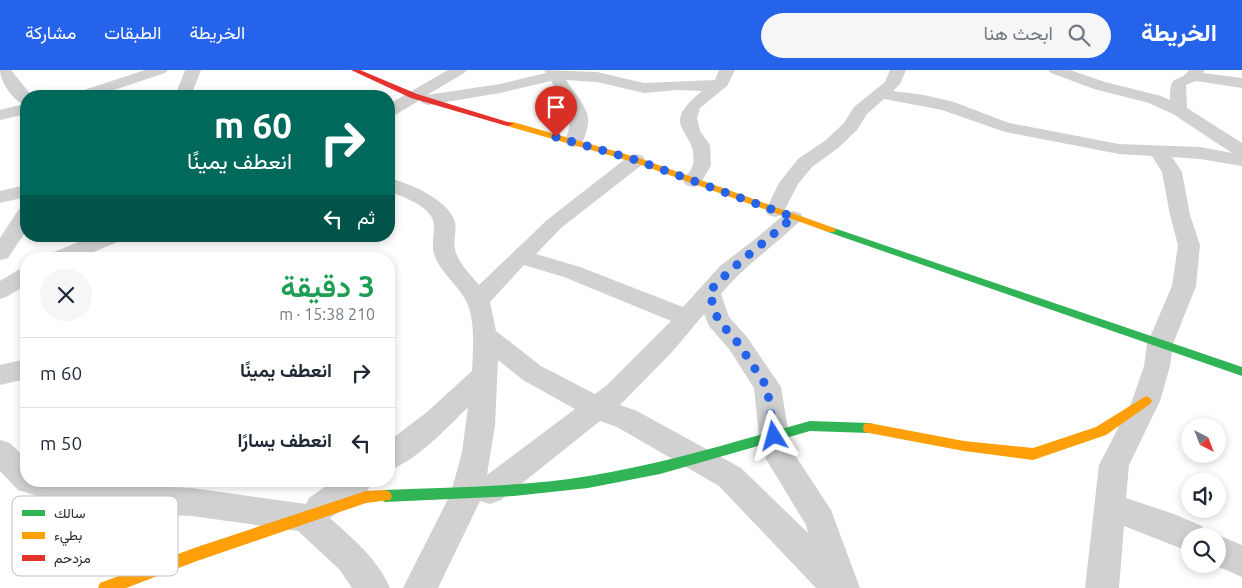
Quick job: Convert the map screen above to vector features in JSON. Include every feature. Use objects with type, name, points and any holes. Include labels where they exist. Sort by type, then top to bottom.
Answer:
[{"type":"street","points":[[3,70],[20,95]]},
{"type":"street","points":[[99,90],[160,70]]},
{"type":"street","points":[[186,90],[193,70]]},
{"type":"street","points":[[354,70],[421,98],[636,160],[784,214],[1242,372]]},
{"type":"street","points":[[421,98],[459,70]]},
{"type":"street","points":[[644,88],[646,70]]},
{"type":"street","points":[[420,588],[449,534],[479,492],[617,392],[663,346],[728,271],[762,245],[784,214],[789,183],[805,163],[832,144],[851,126],[860,111],[892,84],[898,70]]},
{"type":"street","points":[[1056,70],[1100,86],[1155,99],[1179,110],[1242,151]]},
{"type":"street","points":[[559,72],[567,96],[579,112],[578,128],[574,142]]},
{"type":"street","points":[[395,109],[421,98],[559,72],[597,77],[644,88],[678,85],[709,86],[724,76]]},
{"type":"street","points":[[1179,110],[1178,83],[1195,73],[1242,83]]},
{"type":"street","points":[[693,180],[702,164],[701,145],[691,132],[688,118],[693,106],[724,76]]},
{"type":"street","points":[[880,94],[924,100],[948,106],[1005,127],[1058,138],[1119,149],[1200,153],[1242,160]]},
{"type":"street","points":[[0,115],[20,110]]},
{"type":"street","points":[[1102,588],[1114,465],[1146,400],[1157,366],[1160,344],[1184,286],[1189,245],[1172,172],[1160,152]]},
{"type":"street","points":[[478,301],[520,256],[554,224],[636,160]]},
{"type":"street","points":[[395,187],[431,203],[444,221],[442,249],[453,269],[478,301],[485,335],[479,492]]},
{"type":"street","points":[[0,197],[20,192]]},
{"type":"street","points":[[0,253],[20,224]]},
{"type":"street","points":[[74,252],[98,242]]},
{"type":"street","points":[[520,256],[572,272],[687,318]]},
{"type":"street","points":[[0,274],[20,272]]},
{"type":"street","points":[[0,280],[20,274]]},
{"type":"street","points":[[0,291],[20,276]]},
{"type":"street","points":[[709,292],[718,320],[738,343],[767,387],[774,436],[781,460],[820,520],[841,588]]},
{"type":"street","points":[[485,335],[532,373],[596,408],[627,419],[730,477],[841,588]]},
{"type":"street","points":[[0,375],[20,370]]},
{"type":"street","points":[[395,453],[437,420],[485,374]]},
{"type":"street","points":[[178,561],[366,497],[479,492],[588,482],[660,468],[810,426],[872,428],[964,446],[1033,454],[1101,431],[1146,400]]},
{"type":"street","points":[[0,452],[20,472]]},
{"type":"street","points":[[50,487],[81,496]]},
{"type":"street","points":[[306,518],[348,487]]},
{"type":"street","points":[[178,501],[306,518],[351,558],[373,588]]},
{"type":"street","points":[[1110,507],[1181,532]]},
{"type":"street","points":[[1226,554],[1242,561]]},
{"type":"street","points":[[106,588],[138,576]]},
{"type":"traffic: fast","points":[[831,230],[1242,372]]},
{"type":"traffic: fast","points":[[385,496],[514,490],[588,482],[660,468],[810,426],[869,428]]},
{"type":"traffic: slow","points":[[510,124],[636,160],[831,230]]},
{"type":"traffic: slow","points":[[869,428],[964,446],[1033,454],[1101,431],[1146,401]]},
{"type":"traffic: slow","points":[[178,561],[366,497],[385,496]]},
{"type":"traffic: slow","points":[[106,588],[138,576]]},
{"type":"traffic: jam","points":[[354,70],[414,96],[510,124]]},
{"type":"route","points":[[556,137],[636,160],[793,217],[762,245],[728,271],[709,292],[718,320],[738,343],[767,387],[774,436]]}]
